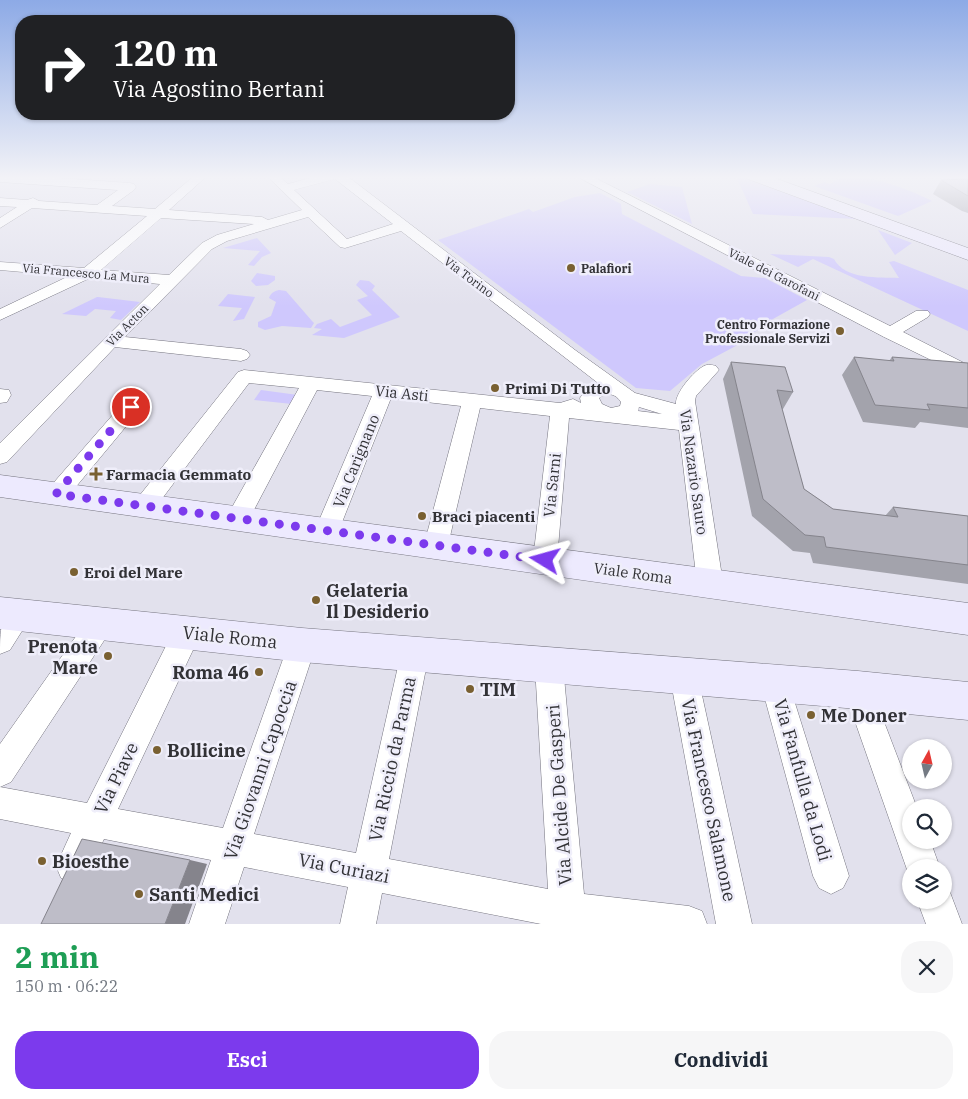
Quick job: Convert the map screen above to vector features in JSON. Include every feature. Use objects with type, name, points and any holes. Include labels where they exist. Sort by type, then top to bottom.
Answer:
[{"type":"street","points":[[0,315],[88,273],[152,219]]},
{"type":"street","points":[[246,219],[273,221]]},
{"type":"street","name":"Via Acton","points":[[0,456],[111,340],[207,246],[222,238],[281,219]]},
{"type":"street","points":[[318,219],[345,244],[402,226]]},
{"type":"street","name":"Via Torino","points":[[393,219],[624,394]]},
{"type":"street","name":"Viale dei Garofani","points":[[666,219],[968,372]]},
{"type":"street","points":[[872,219],[968,254]]},
{"type":"street","points":[[892,219],[968,246]]},
{"type":"street","name":"Via Francesco La Mura","points":[[0,266],[171,280]]},
{"type":"street","points":[[890,333],[922,314]]},
{"type":"street","points":[[111,340],[241,355]]},
{"type":"street","points":[[576,359],[595,409],[610,415],[625,413],[629,410],[631,401],[624,394]]},
{"type":"street","name":"Via Nazario Sauro","points":[[710,370],[687,394],[685,401],[710,583]]},
{"type":"street","name":"Via Asti","points":[[144,506],[244,376],[610,415],[687,419]]},
{"type":"street","points":[[238,518],[311,384]]},
{"type":"street","points":[[590,398],[592,392],[602,388],[624,394],[687,419]]},
{"type":"street","name":"Via Carignano","points":[[327,530],[384,391]]},
{"type":"street","name":"Via Asti","points":[[560,410],[590,398]]},
{"type":"street","points":[[436,545],[472,401]]},
{"type":"street","points":[[56,494],[131,407]]},
{"type":"street","name":"Via Sarni","points":[[545,560],[560,410]]},
{"type":"street","name":"Viale Roma","points":[[0,486],[968,619]]},
{"type":"street","name":"Viale Roma","points":[[6,623],[100,624],[302,645],[858,690],[968,701]]},
{"type":"street","points":[[0,771],[100,624]]},
{"type":"street","name":"Via Piave","points":[[61,890],[187,633]]},
{"type":"street","name":"Via Giovanni Capoccia","points":[[207,924],[302,645]]},
{"type":"street","name":"Via Riccio da Parma","points":[[358,924],[415,653]]},
{"type":"street","name":"Via Alcide De Gasperi","points":[[550,666],[568,918]]},
{"type":"street","name":"Via Francesco Salamone","points":[[684,677],[734,924]]},
{"type":"street","name":"Via Fanfulla da Lodi","points":[[775,684],[831,876]]},
{"type":"street","points":[[858,690],[902,810]]},
{"type":"street","name":"Via Curiazi","points":[[0,803],[368,873],[568,918],[689,924]]},
{"type":"street","points":[[938,909],[944,924]]},
{"type":"shaded area","points":[[499,219],[632,219],[741,276],[765,278],[807,300],[764,324],[765,326],[744,338],[747,340],[702,364],[670,391],[636,388],[438,240]]},
{"type":"shaded area","points":[[682,219],[691,219],[692,224]]},
{"type":"shaded area","points":[[878,230],[912,243],[895,255]]},
{"type":"shaded area","points":[[257,238],[271,253],[262,257],[254,266],[248,265],[260,251],[223,248]]},
{"type":"shaded area","points":[[770,254],[829,257],[834,259],[846,271],[854,274],[899,278],[889,262],[894,261],[968,290],[968,331],[813,259],[798,267]]},
{"type":"shaded area","points":[[257,273],[275,276],[275,280],[268,285],[256,286],[251,281]]},
{"type":"shaded area","points":[[360,280],[369,281],[375,286],[372,290],[400,317],[344,338],[312,335],[322,329],[314,328],[317,324],[331,319],[340,327],[372,315],[357,300],[368,296],[356,285]]},
{"type":"shaded area","points":[[279,290],[286,291],[314,323],[311,328],[282,326],[265,330],[258,327],[258,322],[271,316],[276,302],[269,298],[273,292]]},
{"type":"shaded area","points":[[228,294],[255,297],[244,319],[233,321],[242,308],[218,306]]},
{"type":"shaded area","points":[[97,297],[140,302],[121,320],[110,318],[116,311],[95,309],[86,316],[62,314]]},
{"type":"shaded area","points":[[261,390],[298,395],[292,404],[254,400]]},
{"type":"building","points":[[854,357],[894,361],[892,357],[968,363],[968,408],[927,404],[930,410],[875,405]]},
{"type":"building","points":[[731,362],[785,367],[793,392],[777,390],[804,489],[833,509],[898,517],[893,507],[968,516],[968,565],[826,547],[824,537],[805,535],[763,499]]},
{"type":"building","name":"Santi Medici","points":[[82,839],[190,860],[165,924],[41,924]]},
{"type":"place","name":"Palafiori","points":[[571,268]]},
{"type":"place","name":"Centro Formazione Professionale Servizi","points":[[840,331]]},
{"type":"place","name":"Primi Di Tutto","points":[[495,388]]},
{"type":"place","name":"Farmacia Gemmato","points":[[96,474]]},
{"type":"place","name":"Braci piacenti","points":[[422,516]]},
{"type":"place","name":"Eroi del Mare","points":[[74,572]]},
{"type":"place","name":"Gelateria Il Desiderio","points":[[316,600]]},
{"type":"place","name":"Prenota Mare","points":[[108,656]]},
{"type":"place","name":"Roma 46","points":[[259,672]]},
{"type":"place","name":"TIM","points":[[470,689]]},
{"type":"place","name":"Me Doner","points":[[811,715]]},
{"type":"place","name":"Bollicine","points":[[157,750]]},
{"type":"place","name":"Bioesthe","points":[[42,861]]},
{"type":"place","name":"Santi Medici","points":[[139,894]]},
{"type":"route","points":[[131,407],[56,494],[545,560]]}]
